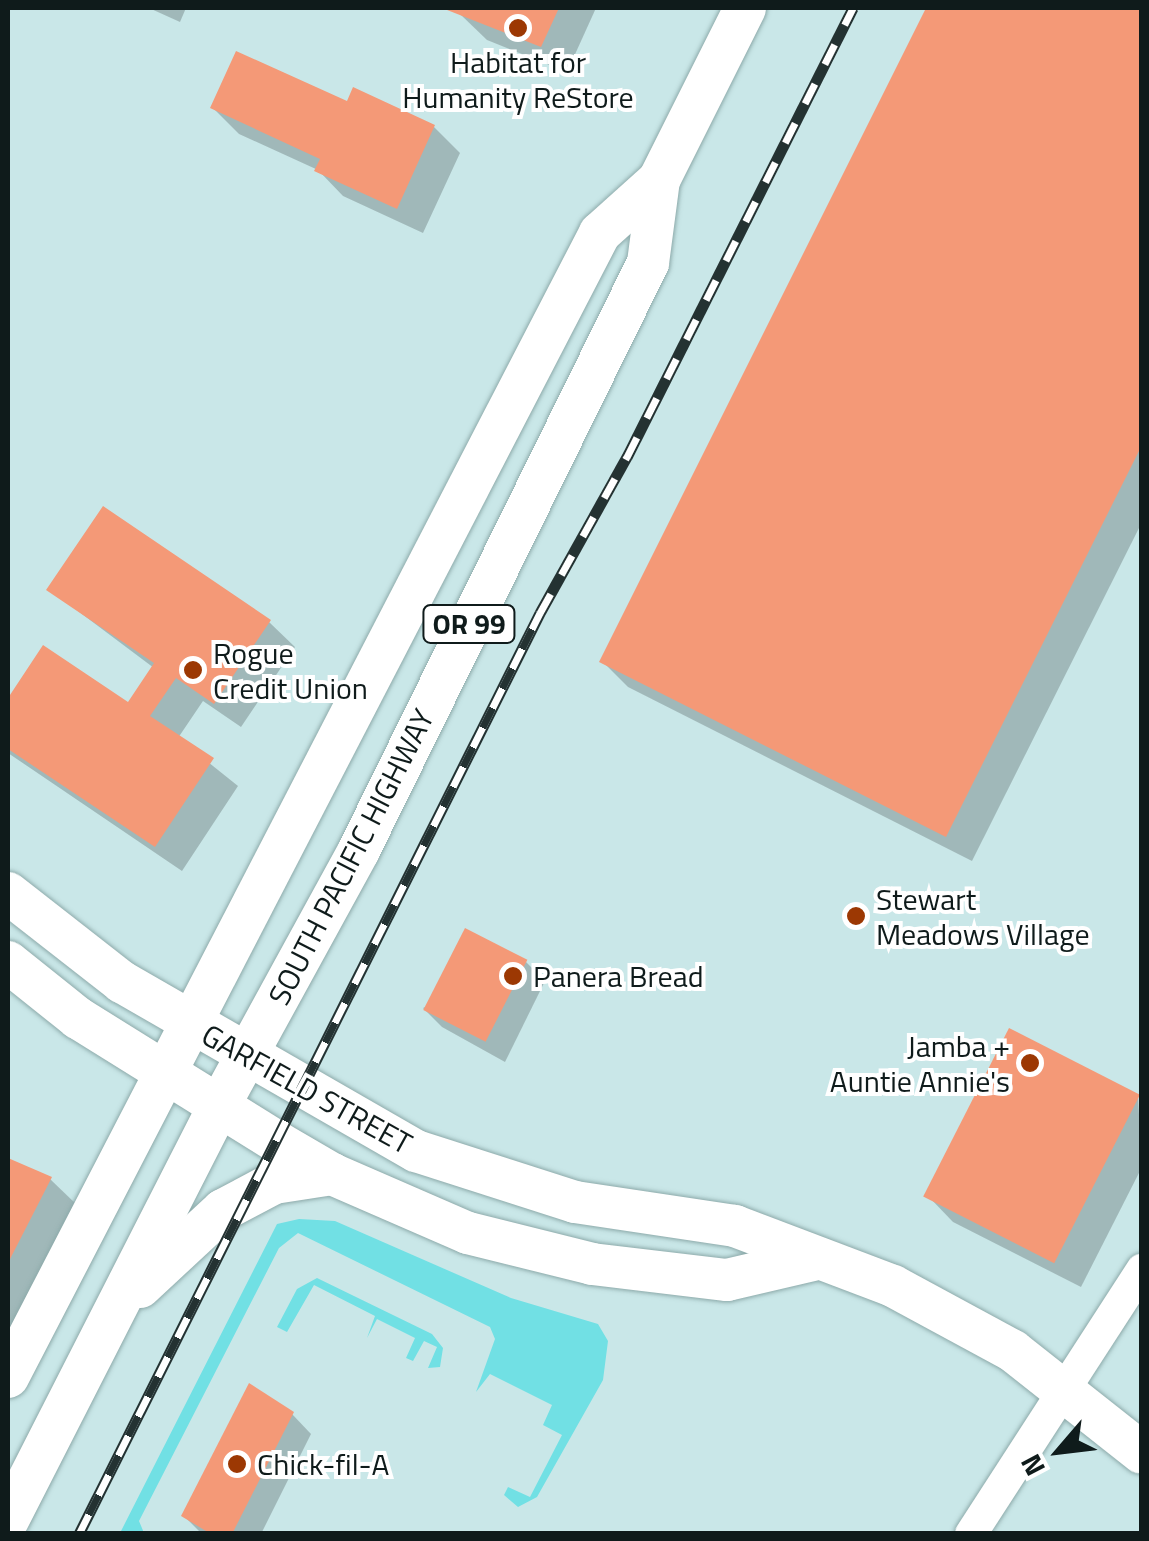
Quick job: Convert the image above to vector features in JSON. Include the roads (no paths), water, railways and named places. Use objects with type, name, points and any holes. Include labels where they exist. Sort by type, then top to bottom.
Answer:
[{"type":"main road","name":"SOUTH PACIFIC HIGHWAY","points":[[8,1520],[218,1106],[360,850],[648,263],[659,180],[746,8]]},
{"type":"main road","name":"SOUTH PACIFIC HIGHWAY","points":[[8,1377],[166,1075],[188,1022],[600,233],[659,180]]},
{"type":"main road","name":"GARFIELD STREET","points":[[8,893],[72,947],[188,1022],[348,1117],[493,1180],[574,1202],[736,1226],[946,1310],[1065,1386],[1142,1453]]},
{"type":"main road","name":"GARFIELD STREET","points":[[8,962],[78,1018],[332,1174],[468,1233],[592,1264],[727,1280],[813,1260]]},
{"type":"main road","points":[[112,1315],[223,1210],[274,1183],[332,1174]]},
{"type":"street","points":[[971,1534],[1142,1270]]},
{"type":"railway","points":[[79,1534],[540,613],[627,457],[853,8]]},
{"type":"place","name":"Habitat for Humanity ReStore","points":[[518,28]]},
{"type":"place","name":"Rogue Credit Union","points":[[193,670]]},
{"type":"place","name":"Stewart Meadows Village","points":[[856,916]]},
{"type":"place","name":"Panera Bread","points":[[513,976]]},
{"type":"place","name":"Jamba + Auntie Annie's","points":[[1030,1063]]},
{"type":"place","name":"Chick-fil-A","points":[[237,1464]]}]
